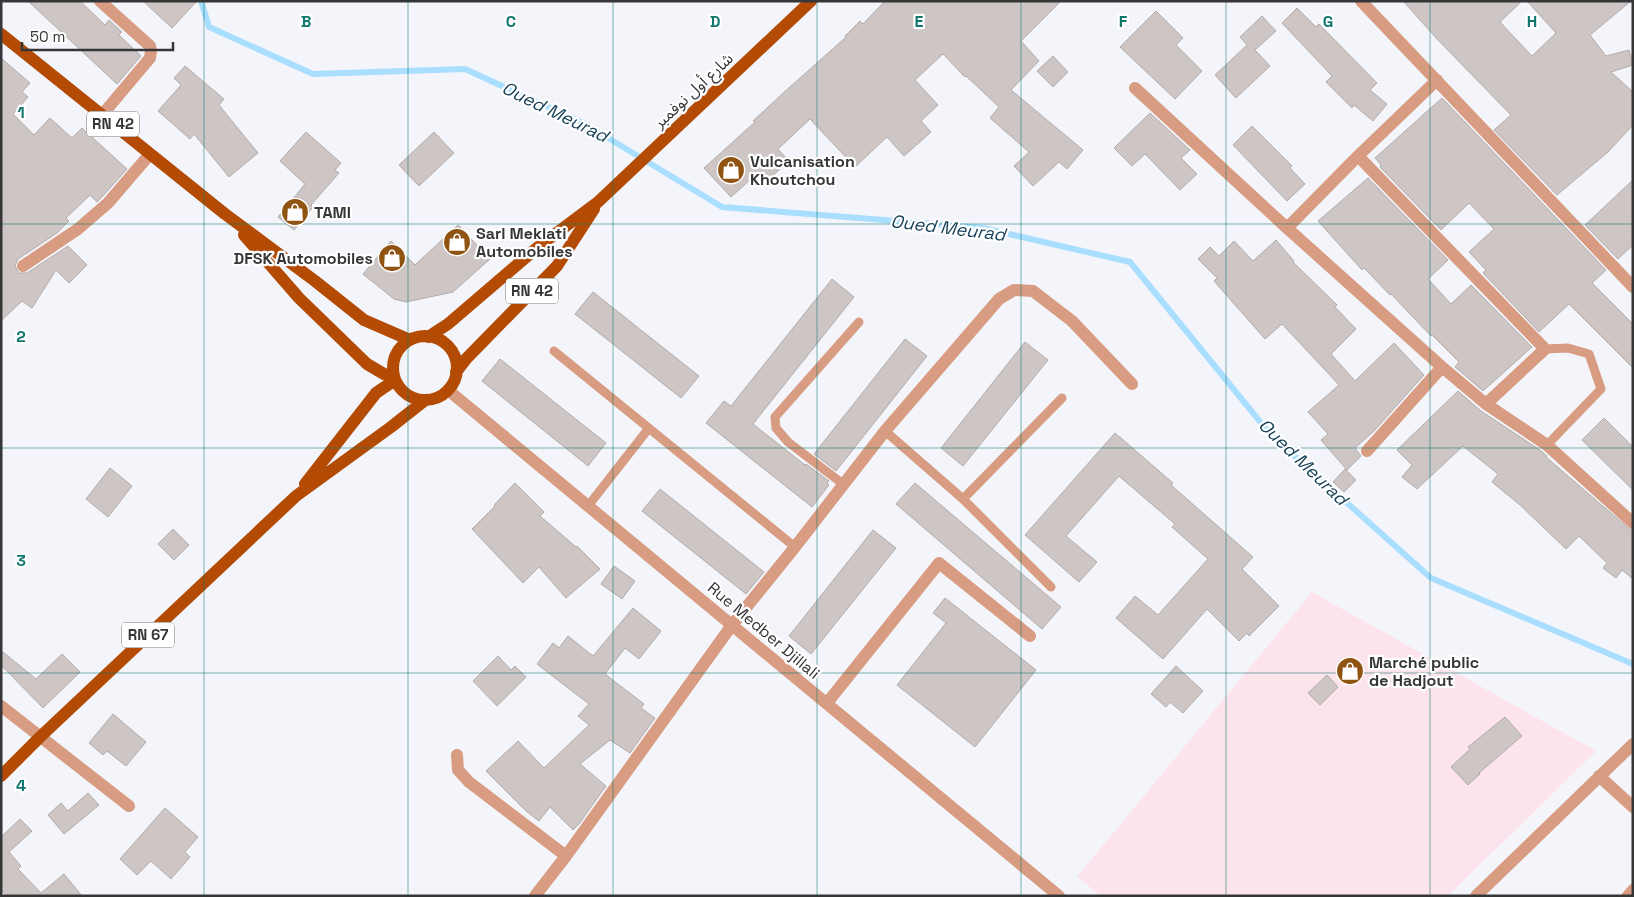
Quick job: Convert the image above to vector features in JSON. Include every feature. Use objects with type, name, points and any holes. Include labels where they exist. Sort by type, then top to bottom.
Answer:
[{"type":"main road","name":"شارع أول نوفمبر","points":[[598,202],[811,1]]},
{"type":"main road","name":"RN 42","points":[[1,34],[225,214]]},
{"type":"main road","name":"RN 42","points":[[428,337],[448,324],[538,247],[598,202]]},
{"type":"main road","name":"RN 42","points":[[456,372],[473,351],[557,266],[598,202]]},
{"type":"main road","points":[[225,214],[364,320],[410,340]]},
{"type":"main road","points":[[225,214],[299,298],[367,364],[394,378]]},
{"type":"main road","points":[[418,337],[428,337],[446,344],[456,361],[456,372],[454,381],[448,390],[442,395],[424,401],[406,395],[399,388],[394,378],[394,361],[402,346],[410,340],[418,337]]},
{"type":"main road","name":"RN 67","points":[[296,496],[376,393],[394,378]]},
{"type":"main road","name":"RN 67","points":[[1,776],[296,496],[424,401]]},
{"type":"street","points":[[100,1],[150,46],[151,51],[150,58],[102,115]]},
{"type":"street","points":[[1361,1],[1633,287]]},
{"type":"street","points":[[1287,228],[1437,80]]},
{"type":"street","points":[[1135,88],[1442,367],[1486,404],[1547,445],[1633,523]]},
{"type":"street","points":[[23,266],[78,229],[108,203],[150,154]]},
{"type":"street","points":[[1358,156],[1545,350],[1486,404]]},
{"type":"street","points":[[535,896],[566,856],[732,625],[885,431],[1000,299],[1014,290],[1033,291],[1072,321],[1132,384]]},
{"type":"street","points":[[1367,452],[1442,367]]},
{"type":"street","name":"Rue Medber Djillali","points":[[448,390],[1059,896]]},
{"type":"street","points":[[826,703],[939,563],[1030,636]]},
{"type":"street","points":[[1,706],[129,806]]},
{"type":"street","points":[[1476,896],[1633,744]]},
{"type":"street","points":[[457,755],[458,770],[469,782],[566,856]]},
{"type":"street","points":[[1599,776],[1633,807]]},
{"type":"lane","points":[[843,484],[788,442],[776,428],[775,417],[859,322]]},
{"type":"lane","points":[[1545,350],[1568,348],[1589,354],[1601,389],[1547,445]]},
{"type":"lane","points":[[554,350],[795,547]]},
{"type":"lane","points":[[963,499],[1062,398]]},
{"type":"lane","points":[[588,506],[649,428]]},
{"type":"lane","points":[[885,431],[963,499],[1051,587]]},
{"type":"lane","points":[[1626,896],[1633,888]]},
{"type":"shaded area","name":"Marché public de Hadjout","points":[[1312,592],[1596,751],[1448,896],[1101,896],[1077,877]]},
{"type":"building","points":[[28,1],[80,1],[105,25],[109,20],[122,32],[119,35],[141,56],[117,84]]},
{"type":"building","points":[[143,1],[197,1],[172,28]]},
{"type":"building","points":[[885,1],[1061,1],[1021,41],[1039,61],[1011,90],[1083,150],[1067,169],[1059,162],[1033,186],[1014,166],[1029,152],[990,118],[999,107],[965,77],[943,54],[915,80],[938,105],[921,121],[931,132],[904,156],[887,137],[855,167],[810,119],[778,149],[789,161],[768,180],[760,171],[731,197],[704,168],[846,37],[860,21],[863,24]]},
{"type":"building","points":[[1403,1],[1522,1],[1500,22],[1532,56],[1556,33],[1527,1],[1631,1],[1590,35],[1606,56],[1629,50],[1633,65],[1611,72],[1633,92],[1633,125],[1608,152],[1557,195],[1494,130],[1511,115]]},
{"type":"building","points":[[1297,8],[1316,27],[1319,24],[1377,83],[1370,90],[1387,104],[1373,121],[1354,105],[1352,108],[1326,82],[1332,76],[1282,23]]},
{"type":"building","points":[[1156,11],[1183,38],[1176,45],[1202,71],[1175,99],[1120,47]]},
{"type":"building","points":[[1262,16],[1276,31],[1255,50],[1270,66],[1236,98],[1215,75],[1247,45],[1240,37]]},
{"type":"building","points":[[1053,56],[1068,72],[1053,87],[1037,71]]},
{"type":"building","points":[[1,58],[30,83],[22,92],[28,97],[13,114],[34,135],[50,118],[72,138],[82,128],[127,169],[97,202],[90,195],[66,218],[69,221],[57,233],[18,259],[15,266],[19,273],[27,273],[68,246],[87,265],[69,283],[56,270],[32,308],[22,301],[1,321]]},
{"type":"building","points":[[185,66],[224,99],[219,105],[258,153],[229,177],[194,134],[190,139],[158,111],[181,85],[174,78]]},
{"type":"building","points":[[1442,98],[1606,270],[1592,283],[1633,324],[1633,368],[1569,304],[1539,332],[1483,273],[1486,270],[1469,252],[1494,229],[1469,203],[1441,230],[1380,167],[1381,165],[1375,158]]},
{"type":"building","points":[[1150,113],[1190,150],[1181,158],[1197,174],[1180,190],[1145,154],[1132,166],[1114,148]]},
{"type":"building","points":[[1252,126],[1292,166],[1290,168],[1305,184],[1287,201],[1233,145]]},
{"type":"building","points":[[306,132],[341,163],[335,170],[339,173],[311,205],[313,207],[294,230],[278,217],[305,184],[280,161]]},
{"type":"building","points":[[434,132],[454,153],[419,186],[399,165]]},
{"type":"building","points":[[1368,178],[1448,260],[1428,279],[1451,304],[1471,285],[1532,347],[1483,391],[1455,367],[1459,362],[1364,268],[1362,270],[1318,221]]},
{"type":"building","points":[[1633,180],[1633,245],[1618,259],[1585,225]]},
{"type":"building","points":[[458,225],[490,259],[453,292],[406,302],[394,299],[363,274],[391,241],[415,265]]},
{"type":"building","points":[[1276,240],[1293,262],[1337,305],[1335,307],[1356,329],[1331,354],[1355,381],[1394,343],[1424,375],[1374,431],[1355,448],[1361,456],[1347,470],[1321,440],[1328,434],[1308,412],[1339,385],[1282,324],[1265,339],[1214,281],[1217,278],[1198,259],[1210,247],[1219,256],[1234,241],[1253,261]]},
{"type":"building","points":[[832,279],[854,297],[753,424],[805,465],[829,481],[827,483],[829,485],[812,507],[706,423],[724,401],[731,406]]},
{"type":"building","points":[[593,292],[699,376],[681,398],[575,314]]},
{"type":"building","points":[[905,339],[927,356],[836,471],[814,454]]},
{"type":"building","points":[[1025,342],[1048,360],[963,466],[941,448]]},
{"type":"building","points":[[500,359],[606,443],[588,466],[482,381]]},
{"type":"building","points":[[1458,391],[1481,411],[1540,450],[1633,532],[1633,579],[1622,570],[1616,578],[1603,568],[1607,563],[1579,536],[1566,549],[1520,505],[1492,482],[1498,474],[1463,446],[1417,489],[1402,477],[1412,465],[1397,450]]},
{"type":"building","points":[[1604,418],[1633,447],[1633,490],[1582,440]]},
{"type":"building","points":[[1115,433],[1173,483],[1171,485],[1253,557],[1242,569],[1279,606],[1249,636],[1247,633],[1239,641],[1207,609],[1163,659],[1116,618],[1135,596],[1158,615],[1208,559],[1172,527],[1175,524],[1119,476],[1066,536],[1097,562],[1079,582],[1025,535]]},
{"type":"building","points":[[110,468],[132,486],[108,517],[86,499]]},
{"type":"building","points":[[1345,469],[1356,480],[1344,492],[1333,482]]},
{"type":"building","points":[[515,483],[544,512],[540,516],[577,546],[600,569],[566,598],[539,567],[523,583],[472,529]]},
{"type":"building","points":[[915,483],[1061,607],[1042,629],[896,504]]},
{"type":"building","points":[[660,489],[764,572],[746,594],[642,511]]},
{"type":"building","points":[[173,529],[189,545],[174,560],[158,544]]},
{"type":"building","points":[[873,530],[896,548],[811,654],[789,636]]},
{"type":"building","points":[[614,566],[635,581],[622,599],[601,584]]},
{"type":"building","points":[[945,598],[1036,670],[975,747],[897,685],[946,623],[933,613]]},
{"type":"building","points":[[633,608],[661,631],[639,659],[625,648],[605,674],[644,704],[641,708],[655,718],[630,753],[610,740],[580,764],[606,786],[573,830],[550,807],[539,821],[526,811],[486,771],[518,741],[544,768],[589,725],[578,716],[589,704],[537,664],[553,643],[559,648],[568,636],[593,656]]},
{"type":"building","points":[[3,652],[36,679],[62,654],[80,672],[43,708],[1,665],[1,654]]},
{"type":"building","points":[[498,656],[511,670],[515,666],[526,677],[497,706],[473,681]]},
{"type":"building","points":[[1176,666],[1203,691],[1183,713],[1170,702],[1166,707],[1151,694]]},
{"type":"building","points":[[1327,675],[1338,687],[1320,705],[1308,693]]},
{"type":"building","points":[[113,714],[146,742],[126,766],[107,751],[103,755],[89,743]]},
{"type":"building","points":[[1505,717],[1522,736],[1468,785],[1451,767],[1470,749],[1468,747]]},
{"type":"building","points":[[88,793],[99,805],[64,834],[48,815],[61,803],[68,811]]},
{"type":"building","points":[[165,808],[198,837],[185,852],[190,857],[171,879],[151,861],[137,875],[120,859]]},
{"type":"building","points":[[20,819],[32,831],[9,852],[21,866],[18,869],[41,893],[64,874],[82,896],[7,896],[1,890],[1,837]]},
{"type":"waterway","name":"Oued Meurad","points":[[201,1],[209,27],[313,74],[465,69],[585,124],[722,207],[983,228],[1130,262],[1271,435],[1431,578],[1633,664]]},
{"type":"place","name":"Vulcanisation Khoutchou","points":[[731,170]]},
{"type":"place","name":"TAMI","points":[[295,212]]},
{"type":"place","name":"Sarl Meklati Automobiles","points":[[457,242]]},
{"type":"place","name":"DFSK Automobiles","points":[[392,258]]},
{"type":"place","name":"Marché public de Hadjout","points":[[1350,671]]}]
